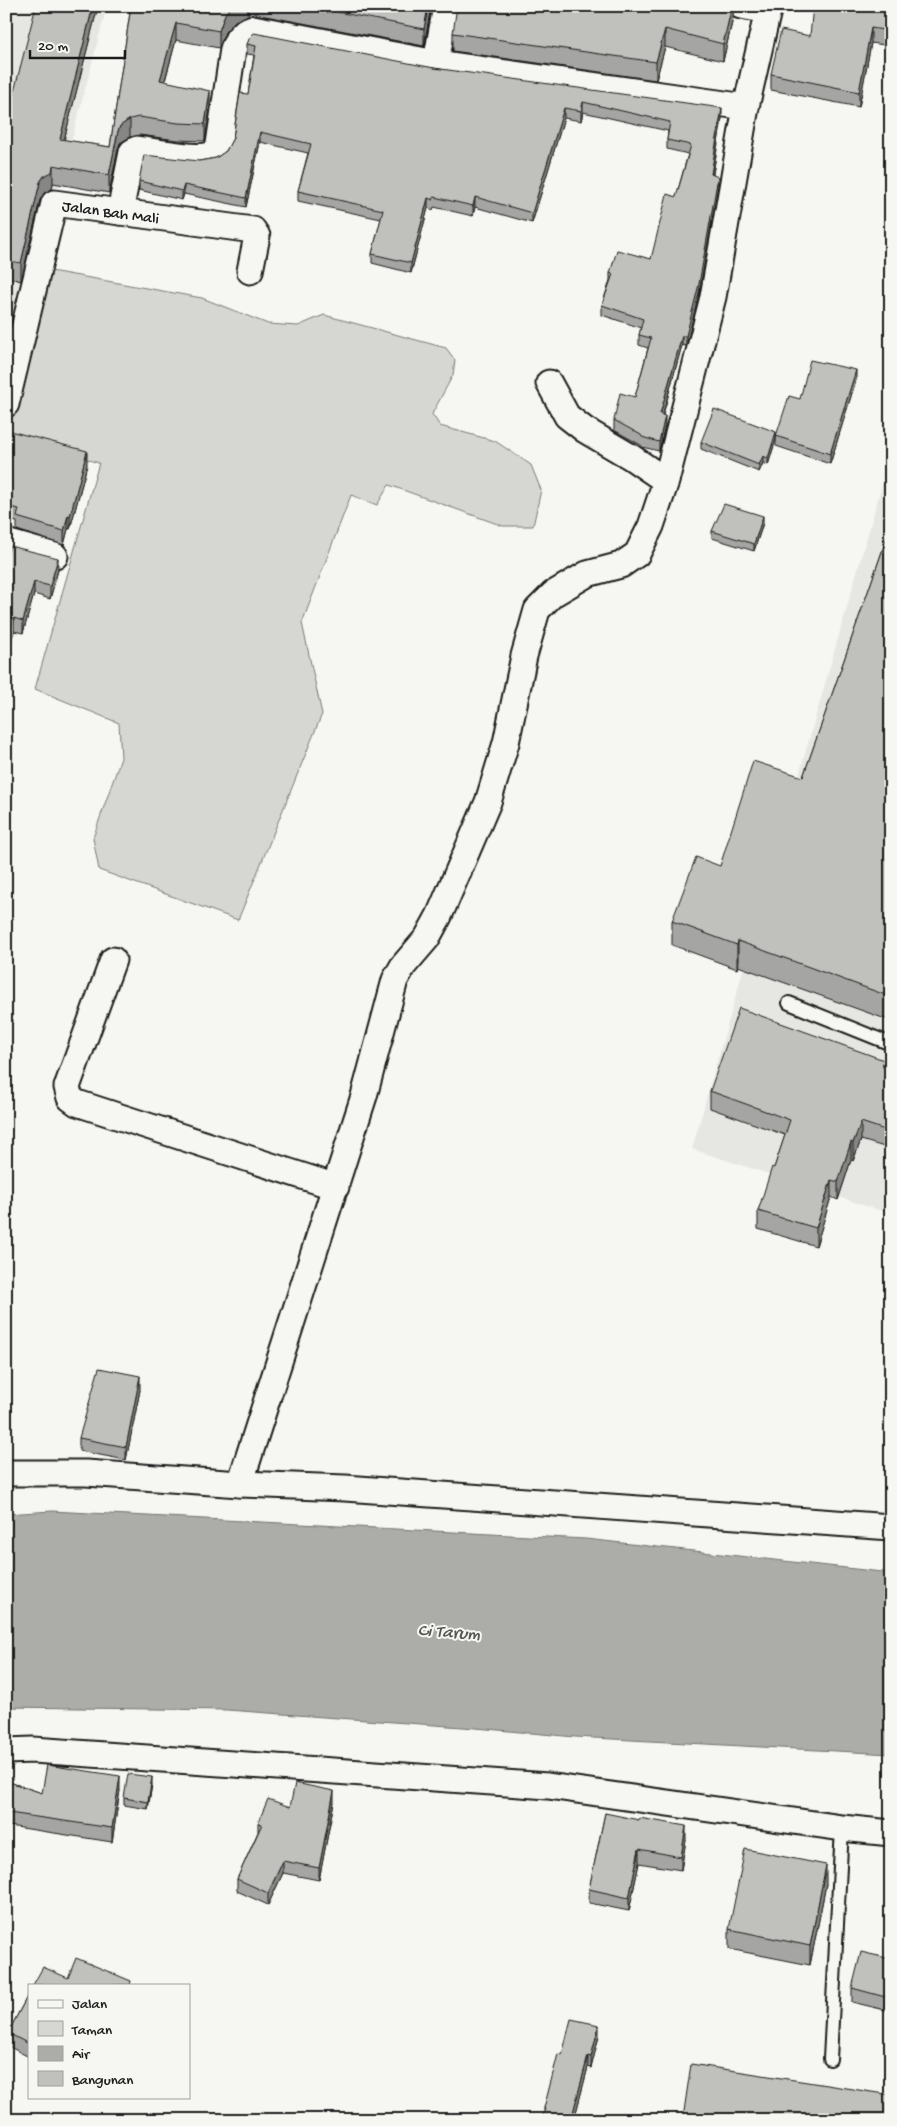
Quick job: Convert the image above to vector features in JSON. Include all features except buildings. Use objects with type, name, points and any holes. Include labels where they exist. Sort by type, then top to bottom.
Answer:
[{"type":"street","points":[[436,63],[446,6]]},
{"type":"street","points":[[240,1484],[364,1096],[395,980],[403,966],[427,938],[440,916],[488,802],[506,743],[524,656],[537,610],[553,594],[587,574],[621,566],[637,554],[651,526],[666,481],[713,298],[746,107],[769,9],[741,6]]},
{"type":"street","points":[[120,212],[132,152],[137,149],[190,155],[211,155],[216,150],[219,144],[226,104],[233,49],[238,38],[252,28],[436,63],[746,107]]},
{"type":"street","name":"Jalan Bah Mali","points":[[6,404],[54,203],[253,230],[257,236],[250,271]]},
{"type":"street","points":[[549,383],[567,416],[585,430],[631,457],[666,481]]},
{"type":"street","points":[[6,542],[55,556]]},
{"type":"street","points":[[113,960],[67,1087],[70,1098],[77,1103],[336,1186]]},
{"type":"street","points":[[6,1473],[86,1473],[240,1484],[345,1488],[891,1527]]},
{"type":"street","points":[[6,1751],[53,1752],[548,1786],[842,1828],[891,1833]]},
{"type":"lane","points":[[789,1004],[891,1044]]},
{"type":"lane","points":[[830,2059],[842,1828]]},
{"type":"shaded area","points":[[6,6],[107,6],[6,389]]},
{"type":"shaded area","points":[[891,453],[891,1214],[692,1149]]},
{"type":"green space","points":[[51,271],[202,298],[268,324],[298,326],[324,315],[446,348],[455,360],[453,375],[432,414],[440,426],[495,441],[531,465],[541,490],[533,526],[503,526],[389,485],[377,505],[351,495],[302,623],[322,714],[238,920],[99,870],[93,838],[121,758],[119,723],[35,689],[99,463],[7,436]]},
{"type":"water","name":"Ci Tarum","points":[[52,1511],[586,1539],[891,1573],[891,1754],[575,1737],[227,1710],[6,1707],[6,1514]]}]
